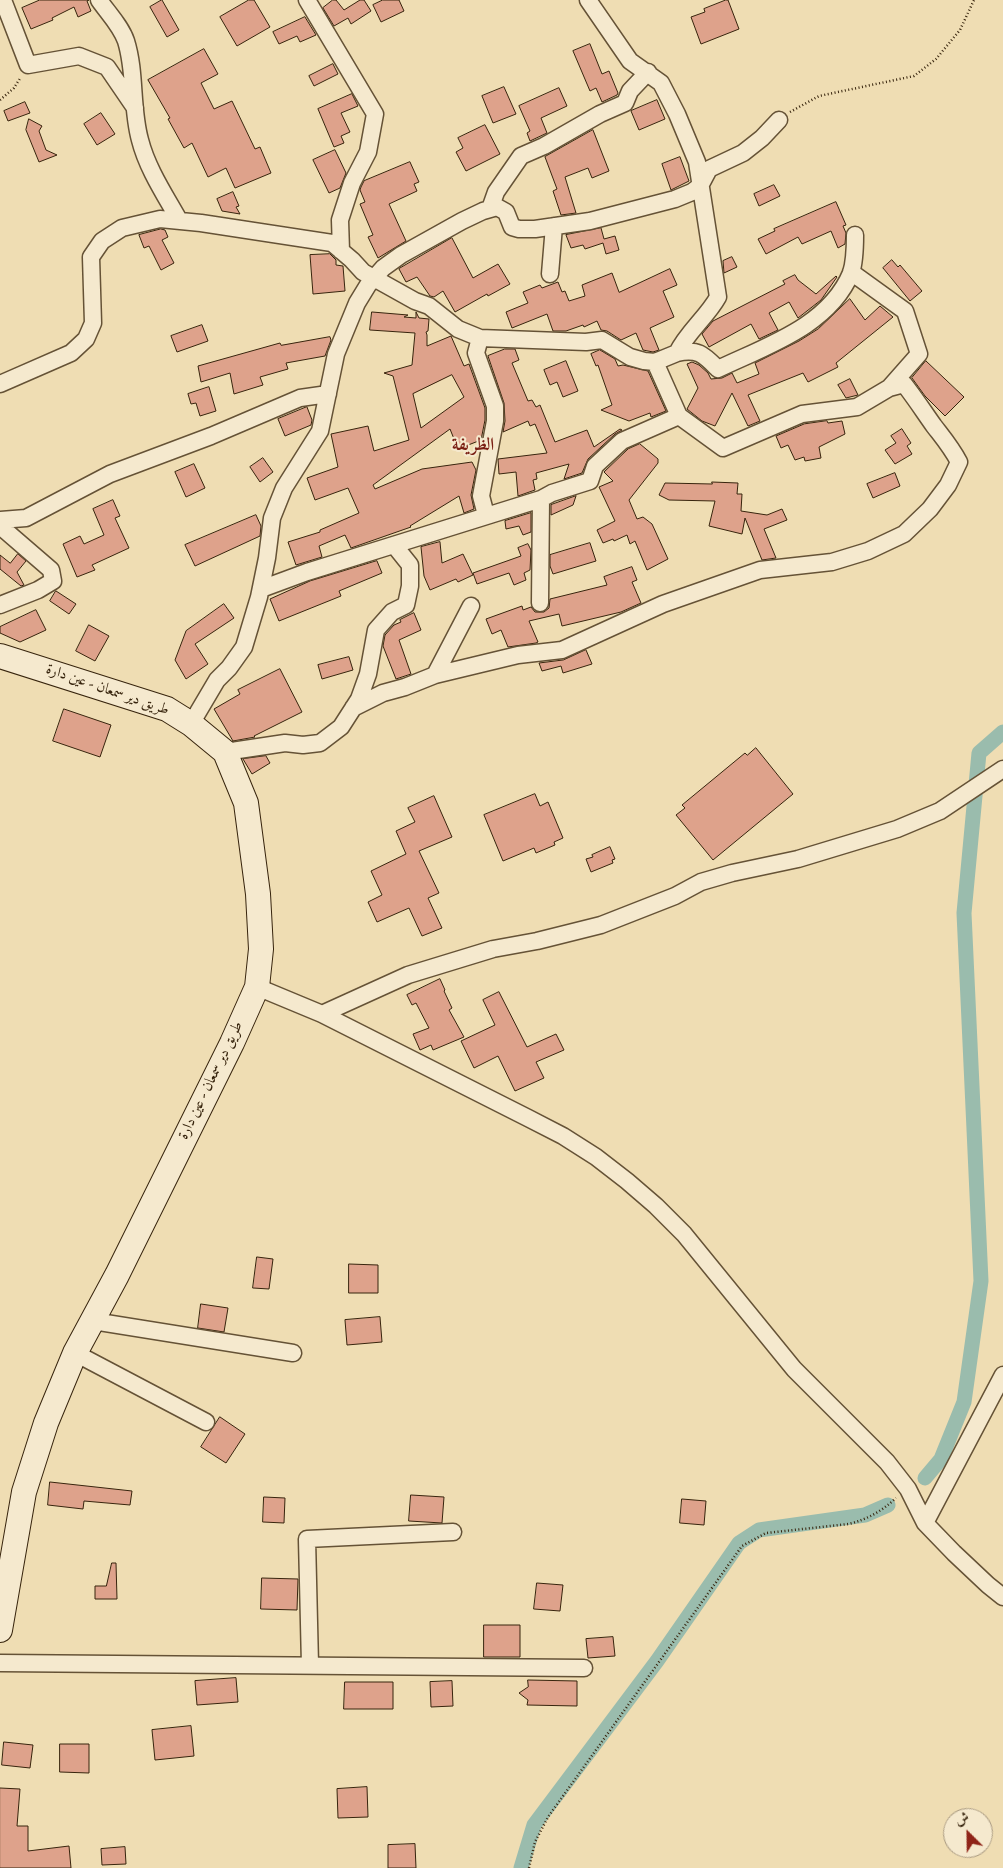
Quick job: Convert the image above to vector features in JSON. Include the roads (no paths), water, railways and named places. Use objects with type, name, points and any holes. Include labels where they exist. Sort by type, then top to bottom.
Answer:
[{"type":"main road","name":"طريق دير سمعان - عين دارة","points":[[0,656],[167,708],[191,724],[225,752],[246,803],[258,894],[261,949],[257,987],[232,1043],[117,1275],[75,1353],[46,1422],[24,1492],[0,1630]]},
{"type":"street","points":[[3,0],[28,65],[79,56],[107,67],[135,108]]},
{"type":"street","points":[[99,0],[117,24],[126,41],[133,76],[140,141],[155,177],[178,220]]},
{"type":"street","points":[[307,0],[375,114],[368,152],[352,183],[340,220],[341,251]]},
{"type":"street","points":[[588,0],[630,61],[648,72],[660,83],[677,114],[697,162],[718,297],[683,341],[677,353]]},
{"type":"street","points":[[490,209],[496,192],[521,156],[544,146],[600,114],[625,104],[630,91],[648,72]]},
{"type":"street","points":[[191,724],[218,680],[244,647],[268,558],[272,518],[284,488],[320,431],[336,354],[357,303],[383,268],[427,240],[497,207],[506,212],[512,227],[519,230],[614,216],[675,199],[692,192],[700,186],[709,169],[743,153],[762,138],[779,120]]},
{"type":"street","points":[[0,384],[71,353],[86,339],[93,323],[91,257],[102,241],[122,228],[160,219],[332,243],[363,272],[415,301],[429,306],[458,329],[480,338],[586,342],[602,340],[630,357],[655,362],[689,350],[707,357],[718,369],[790,335],[829,308],[851,272],[855,252],[855,235]]},
{"type":"street","points":[[550,274],[554,226]]},
{"type":"street","points":[[851,272],[905,310],[918,354],[889,388]]},
{"type":"street","points":[[480,338],[476,353],[495,406],[481,496],[486,515]]},
{"type":"street","points":[[353,708],[383,693],[405,687],[435,675],[518,655],[562,650],[663,604],[760,570],[832,562],[868,551],[904,534],[930,509],[948,485],[959,462],[919,402],[904,384],[889,388],[857,407],[802,414],[723,448],[679,416],[655,362]]},
{"type":"street","points":[[0,520],[26,518],[110,474],[211,436],[300,398],[328,394]]},
{"type":"street","points":[[261,589],[307,572],[541,499],[552,493],[590,481],[595,466],[622,441],[679,416]]},
{"type":"street","points":[[540,603],[541,499]]},
{"type":"street","points":[[0,526],[51,570],[53,581],[38,590],[0,605]]},
{"type":"street","points":[[225,752],[285,743],[303,745],[320,743],[340,727],[359,699],[368,674],[376,630],[392,612],[406,605],[410,586],[410,565],[394,545]]},
{"type":"street","points":[[435,675],[471,606]]},
{"type":"street","points":[[322,1014],[408,976],[493,949],[537,941],[601,925],[675,896],[700,882],[798,859],[897,829],[940,811],[997,773]]},
{"type":"street","points":[[257,987],[322,1014],[563,1136],[596,1157],[627,1181],[684,1234],[794,1369],[887,1462],[908,1489],[925,1523],[954,1553],[1003,1597]]},
{"type":"street","points":[[93,1321],[292,1353]]},
{"type":"street","points":[[75,1353],[206,1422]]},
{"type":"street","points":[[925,1523],[1003,1375]]},
{"type":"street","points":[[310,1666],[307,1539],[453,1532]]},
{"type":"street","points":[[0,1663],[584,1668]]},
{"type":"waterway","points":[[925,1478],[941,1459],[964,1402],[981,1281],[964,913],[979,753],[1003,732]]},
{"type":"waterway","points":[[521,1868],[534,1825],[657,1661],[739,1543],[759,1530],[865,1515],[888,1505]]},
{"type":"district","name":"الظريفة","points":[[473,447]]}]
